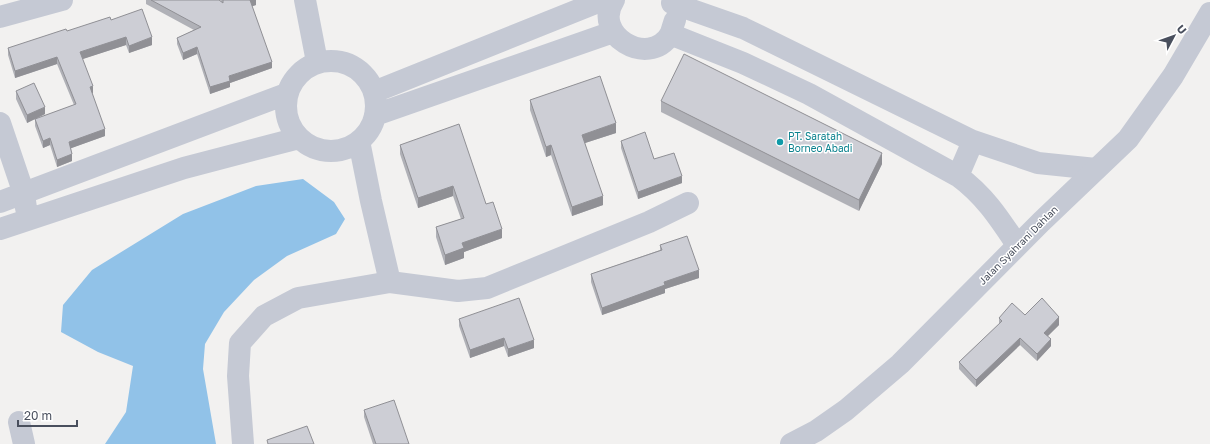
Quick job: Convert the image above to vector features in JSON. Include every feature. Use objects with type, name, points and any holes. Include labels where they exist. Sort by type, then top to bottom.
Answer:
[{"type":"street","points":[[0,17],[62,0]]},
{"type":"street","points":[[305,0],[317,62]]},
{"type":"street","points":[[374,92],[603,0]]},
{"type":"street","points":[[614,0],[609,14],[613,32],[623,43],[633,48],[644,50],[654,48],[663,42],[670,34],[675,18],[671,1]]},
{"type":"street","points":[[671,1],[743,28],[973,141],[1038,163],[1096,169]]},
{"type":"street","name":"Jalan Syahrani Dahlan","points":[[791,444],[816,431],[846,410],[900,364],[1018,245],[1128,139],[1173,76],[1210,13]]},
{"type":"street","points":[[375,115],[613,32]]},
{"type":"street","points":[[670,34],[743,63],[809,94],[958,176],[975,189],[989,204],[1018,245]]},
{"type":"street","points":[[340,61],[361,72],[374,92],[375,115],[371,127],[359,141],[349,148],[331,151],[314,148],[299,138],[287,118],[286,94],[298,74],[317,62],[340,61]]},
{"type":"street","points":[[0,202],[286,94]]},
{"type":"street","points":[[0,123],[24,194],[28,218]]},
{"type":"street","points":[[1,226],[184,168],[299,138]]},
{"type":"street","points":[[359,141],[390,282]]},
{"type":"street","points":[[958,176],[973,141]]},
{"type":"street","points":[[243,444],[238,376],[240,343],[264,316],[298,298],[390,282],[458,291],[486,288],[649,222],[688,202]]},
{"type":"street","points":[[18,422],[24,444]]},
{"type":"water","points":[[303,179],[334,202],[345,219],[336,234],[287,256],[254,280],[224,312],[205,344],[203,369],[216,444],[105,444],[126,412],[133,366],[98,352],[61,332],[63,305],[92,270],[183,214],[256,186]]},
{"type":"building","points":[[151,0],[219,0],[223,3],[223,0],[250,0],[272,62],[229,76],[230,81],[210,87],[197,47],[183,53],[177,38],[201,27]]},
{"type":"building","points":[[142,9],[152,37],[129,46],[126,37],[80,52],[93,86],[90,87],[105,129],[69,142],[72,154],[57,160],[50,138],[43,141],[35,119],[76,104],[57,57],[15,71],[8,48],[66,29],[67,31],[110,17],[111,20]]},
{"type":"building","points":[[684,54],[882,153],[859,200],[661,101]]},
{"type":"building","points":[[600,76],[616,123],[582,135],[603,196],[572,207],[551,145],[546,147],[530,100]]},
{"type":"building","points":[[34,83],[45,107],[27,115],[16,91]]},
{"type":"building","points":[[459,124],[486,204],[493,202],[502,229],[462,243],[464,248],[445,255],[436,227],[464,218],[453,186],[418,198],[400,145]]},
{"type":"building","points":[[645,132],[654,159],[674,153],[682,176],[638,192],[621,141]]},
{"type":"building","points":[[687,236],[699,270],[664,282],[665,285],[602,308],[591,274],[662,250],[660,245]]},
{"type":"building","points":[[519,298],[534,340],[508,349],[504,338],[470,350],[459,319]]},
{"type":"building","points":[[1042,298],[1059,317],[1044,333],[1051,339],[1037,354],[1020,338],[976,380],[959,362],[1002,321],[999,318],[1012,303],[1025,315]]},
{"type":"building","points":[[394,400],[409,444],[376,444],[364,410]]},
{"type":"building","points":[[307,426],[314,444],[268,444],[267,440]]},
{"type":"place","name":"PT. Saratah Borneo Abadi","points":[[780,142]]}]
